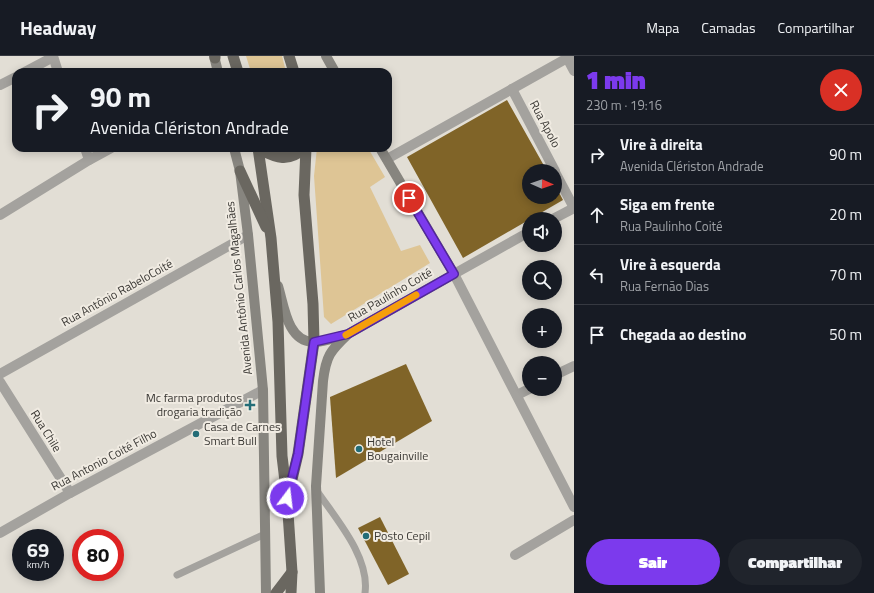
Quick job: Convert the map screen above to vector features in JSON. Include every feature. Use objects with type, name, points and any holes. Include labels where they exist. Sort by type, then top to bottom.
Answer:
[{"type":"highway","points":[[233,56],[237,68]]},
{"type":"highway","points":[[289,56],[293,68]]},
{"type":"highway","points":[[259,152],[271,238],[278,322],[282,456],[287,498],[292,593]]},
{"type":"highway","points":[[265,152],[275,157],[288,158],[300,152]]},
{"type":"highway","points":[[287,498],[298,454],[314,342],[313,304],[304,195],[305,152]]},
{"type":"highway","points":[[240,172],[271,238]]},
{"type":"highway","points":[[276,593],[292,572]]},
{"type":"main road","points":[[326,56],[333,68]]},
{"type":"main road","points":[[215,57],[217,68]]},
{"type":"main road","name":"Avenida Antônio Carlos Magalhães","points":[[235,152],[240,172],[248,235],[263,390],[266,593]]},
{"type":"main road","points":[[383,152],[454,274]]},
{"type":"main road","points":[[274,274],[290,325],[295,335],[314,342],[348,334]]},
{"type":"main road","name":"Rua Paulinho Coité","points":[[348,334],[454,274]]},
{"type":"main road","points":[[320,593],[316,490],[320,414],[325,367],[329,354],[348,334]]},
{"type":"street","points":[[32,68],[53,57],[57,68]]},
{"type":"street","points":[[387,159],[568,57],[574,71]]},
{"type":"street","points":[[0,85],[12,79]]},
{"type":"street","name":"Rua Apolo","points":[[512,89],[551,164]]},
{"type":"street","points":[[86,152],[89,160]]},
{"type":"street","points":[[0,215],[104,152]]},
{"type":"street","name":"Rua Apolo","points":[[562,185],[574,208]]},
{"type":"street","points":[[562,214],[574,208]]},
{"type":"street","name":"Rua Antônio RabeloCoité","points":[[0,374],[248,235]]},
{"type":"street","name":"Rua Paulinho Coité","points":[[454,274],[522,236]]},
{"type":"street","points":[[454,274],[574,507]]},
{"type":"street","points":[[562,372],[574,366]]},
{"type":"street","name":"Rua Chile","points":[[0,382],[70,493]]},
{"type":"street","name":"Rua Antonio Coité Filho","points":[[0,533],[70,493],[263,390]]},
{"type":"street","points":[[517,395],[522,392]]},
{"type":"street","points":[[515,555],[574,520]]},
{"type":"lane","points":[[316,490],[353,543],[363,568],[366,584],[365,593]]},
{"type":"lane","points":[[177,575],[265,534]]},
{"type":"shaded area","points":[[246,56],[282,56],[285,68],[250,68]]},
{"type":"shaded area","points":[[317,152],[370,152],[385,177],[370,187],[401,251],[420,245],[430,263],[331,324],[324,317],[314,176]]},
{"type":"building","points":[[507,100],[543,164],[522,164],[522,204],[556,204],[542,212],[522,212],[522,224],[463,258],[407,157]]},
{"type":"building","name":"Hotel Bougainville","points":[[406,364],[432,421],[336,478],[330,397]]},
{"type":"building","points":[[380,517],[409,574],[388,585],[358,528]]},
{"type":"slow traffic","points":[[346,335],[416,295]]},
{"type":"place","name":"Mc farma produtos drogaria tradição","points":[[250,405]]},
{"type":"place","name":"Casa de Carnes Smart Bull","points":[[196,434]]},
{"type":"place","name":"Hotel Bougainville","points":[[359,449]]},
{"type":"place","name":"Posto Cepil","points":[[366,536]]},
{"type":"route","points":[[287,498],[298,454],[314,342],[348,334],[454,274],[409,198]]}]
